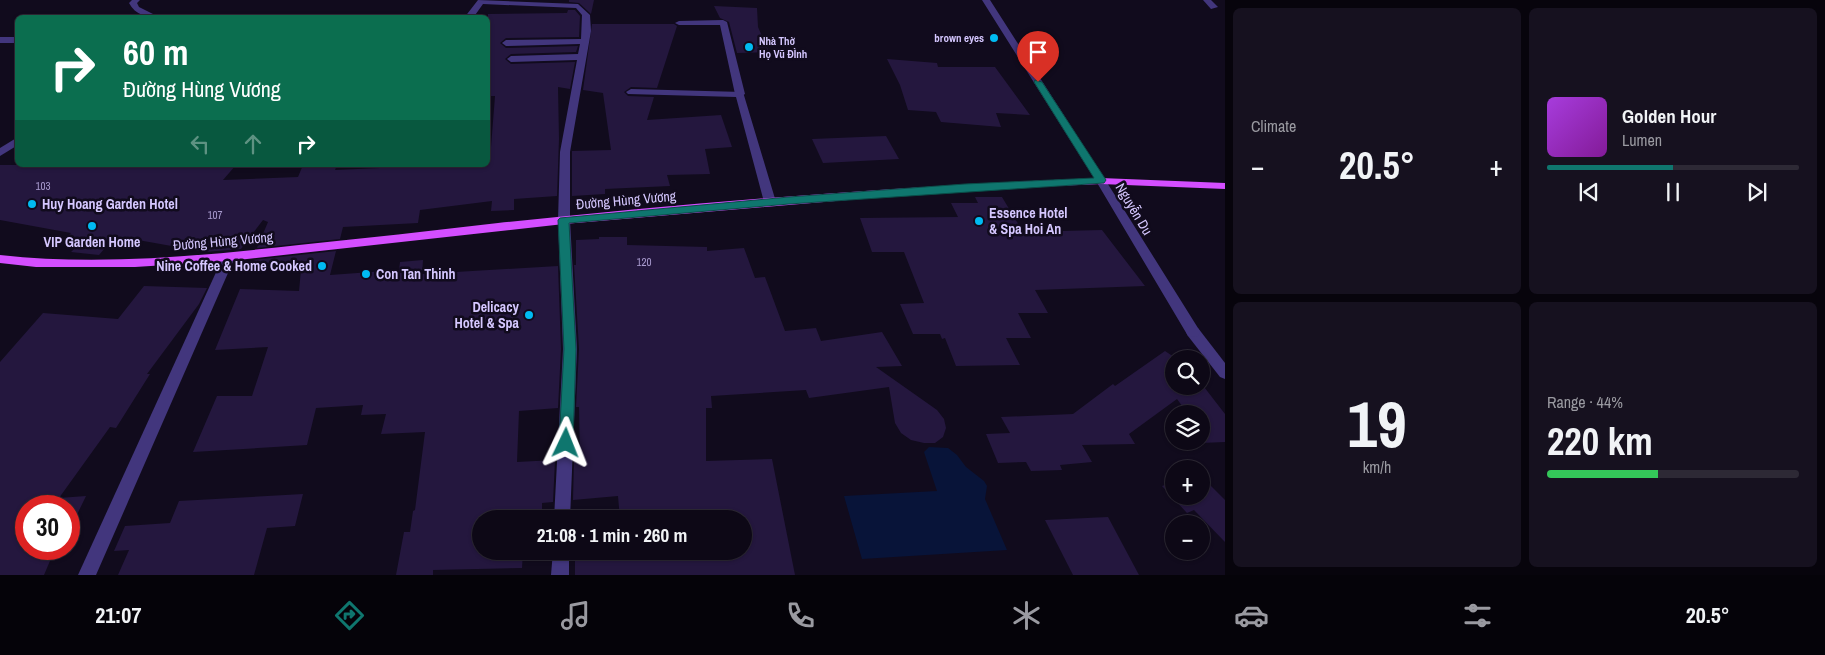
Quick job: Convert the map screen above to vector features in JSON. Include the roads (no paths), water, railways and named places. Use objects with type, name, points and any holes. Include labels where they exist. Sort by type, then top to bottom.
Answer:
[{"type":"main road","name":"Đường Hùng Vương","points":[[0,259],[36,263],[135,263],[229,256],[564,220],[965,187],[1101,180],[1225,186]]},
{"type":"street","points":[[136,0],[133,3],[136,9],[150,15]]},
{"type":"street","name":"Nguyễn Du","points":[[986,0],[1101,180],[1193,332],[1225,373]]},
{"type":"street","points":[[1207,0],[1214,7]]},
{"type":"street","points":[[470,15],[481,2],[495,1],[578,6],[586,15],[587,31],[565,152],[564,220],[570,349],[562,510]]},
{"type":"street","points":[[679,23],[723,22],[740,94],[770,202]]},
{"type":"street","points":[[0,40],[15,40]]},
{"type":"street","points":[[506,43],[585,41]]},
{"type":"street","points":[[511,59],[582,57]]},
{"type":"street","points":[[631,92],[740,94]]},
{"type":"street","points":[[0,153],[15,142]]},
{"type":"street","points":[[87,575],[123,498],[229,256]]},
{"type":"street","points":[[560,575],[561,560]]},
{"type":"water","points":[[929,447],[948,448],[957,455],[966,467],[984,481],[987,486],[985,499],[1007,550],[862,559],[844,496],[937,491],[924,452]]},
{"type":"place","name":"brown eyes","points":[[994,38]]},
{"type":"place","name":"Nhà Thờ Họ Vũ ĐÌnh","points":[[749,47]]},
{"type":"place","name":"Huy Hoang Garden Hotel","points":[[32,204]]},
{"type":"place","name":"Essence Hotel & Spa Hoi An","points":[[979,221]]},
{"type":"place","name":"VIP Garden Home","points":[[92,226]]},
{"type":"place","name":"Nine Coffee & Home Cooked","points":[[322,266]]},
{"type":"place","name":"Con Tan Thinh","points":[[366,274]]},
{"type":"place","name":"Delicacy Hotel & Spa","points":[[529,315]]}]
